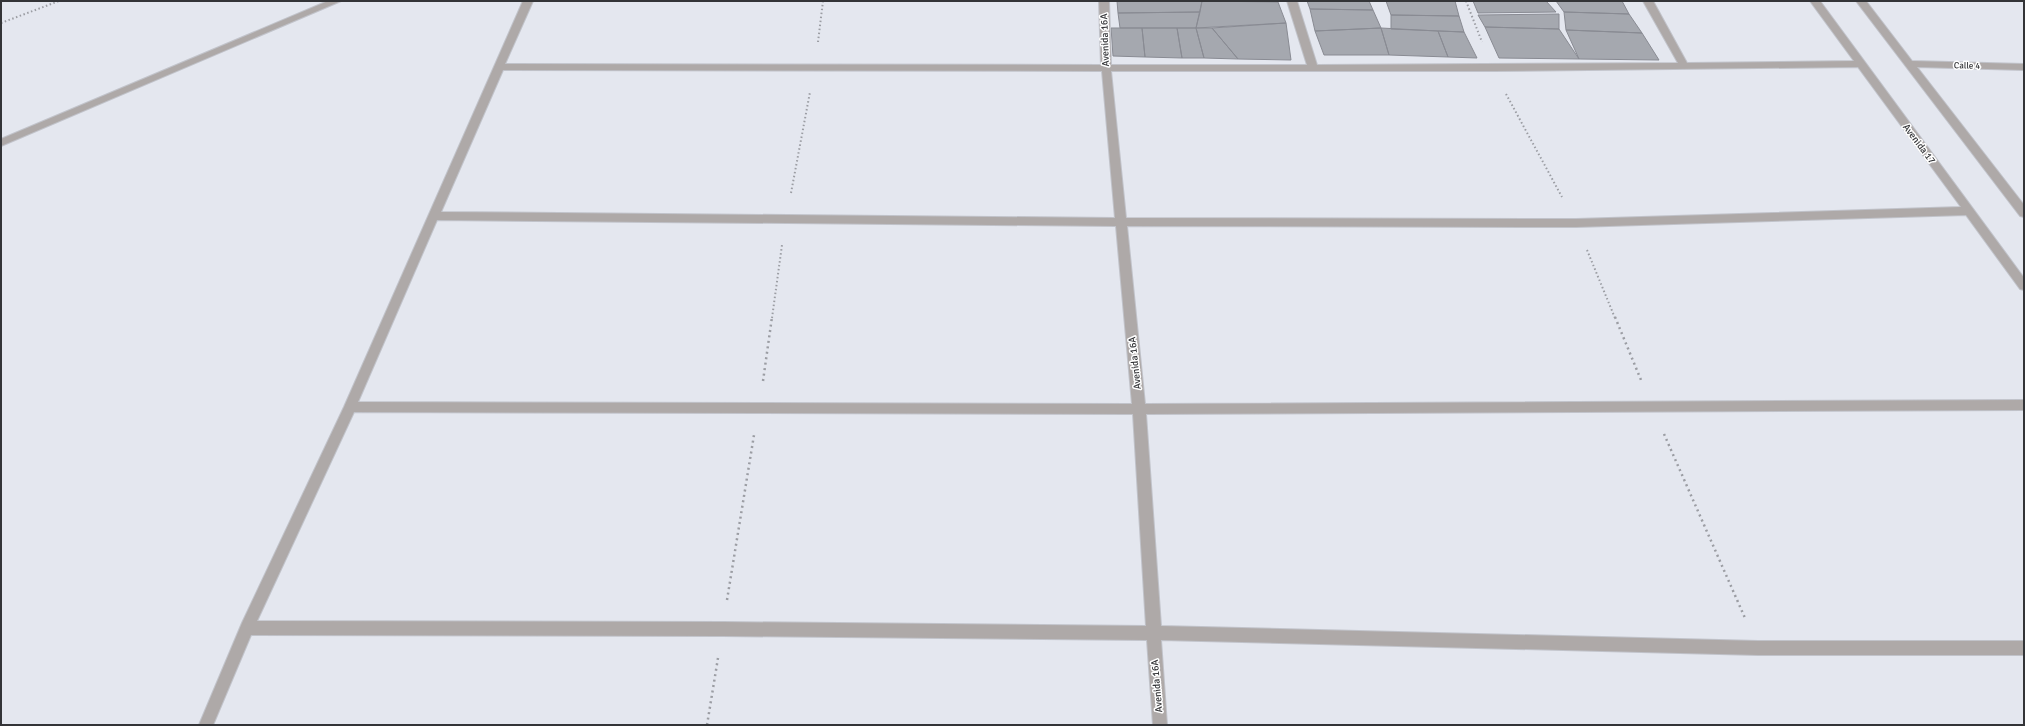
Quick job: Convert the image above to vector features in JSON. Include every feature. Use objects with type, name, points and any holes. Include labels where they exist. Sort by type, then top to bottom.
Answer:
[{"type":"street","points":[[1,143],[336,1]]},
{"type":"street","points":[[206,725],[247,628],[350,407],[528,1]]},
{"type":"street","name":"Avenida 16A","points":[[1104,1],[1106,67],[1139,409],[1160,725]]},
{"type":"street","points":[[1292,1],[1313,68]]},
{"type":"street","points":[[1648,1],[1685,67]]},
{"type":"street","name":"Avenida 17","points":[[1815,1],[2024,286]]},
{"type":"street","points":[[1861,1],[2023,211]]},
{"type":"street","points":[[499,67],[1313,68],[1685,67],[1860,64]]},
{"type":"street","name":"Calle 4","points":[[1909,64],[2024,67]]},
{"type":"street","points":[[433,216],[786,220],[1576,223],[1969,211]]},
{"type":"street","points":[[350,407],[1139,409],[2024,404]]},
{"type":"street","points":[[247,628],[723,629],[1153,633],[1758,648],[2024,648]]},
{"type":"path","points":[[1,23],[59,1]]},
{"type":"path","points":[[707,725],[759,407],[786,220],[815,67],[823,1]]},
{"type":"path","points":[[1652,407],[1758,648]]},
{"type":"building","points":[[1117,1],[1202,1],[1200,12],[1118,13]]},
{"type":"building","points":[[1202,1],[1278,2],[1286,23],[1196,28]]},
{"type":"building","points":[[1307,1],[1369,1],[1373,10],[1310,9]]},
{"type":"building","points":[[1386,1],[1455,1],[1459,16],[1391,15]]},
{"type":"building","points":[[1473,1],[1546,1],[1556,12],[1478,13]]},
{"type":"building","points":[[1556,1],[1622,1],[1629,14],[1564,12]]},
{"type":"building","points":[[1310,9],[1373,10],[1381,28],[1315,31]]},
{"type":"building","points":[[1200,12],[1196,28],[1120,28],[1118,13]]},
{"type":"building","points":[[1564,12],[1629,14],[1642,33],[1566,30]]},
{"type":"building","points":[[1559,14],[1559,29],[1485,27],[1478,15]]},
{"type":"building","points":[[1391,15],[1459,16],[1464,32],[1391,29]]},
{"type":"building","points":[[1286,23],[1291,60],[1238,59],[1212,28]]},
{"type":"building","points":[[1485,27],[1559,29],[1579,59],[1499,58]]},
{"type":"building","points":[[1111,28],[1142,28],[1145,57],[1113,56]]},
{"type":"building","points":[[1142,28],[1177,28],[1182,58],[1145,57]]},
{"type":"building","points":[[1177,28],[1196,28],[1204,58],[1182,58]]},
{"type":"building","points":[[1196,28],[1212,28],[1238,59],[1204,58]]},
{"type":"building","points":[[1381,28],[1438,31],[1448,57],[1389,55]]},
{"type":"building","points":[[1381,28],[1389,55],[1324,55],[1315,31]]},
{"type":"building","points":[[1566,30],[1642,33],[1659,60],[1579,59]]},
{"type":"building","points":[[1438,31],[1464,32],[1477,58],[1448,57]]}]
